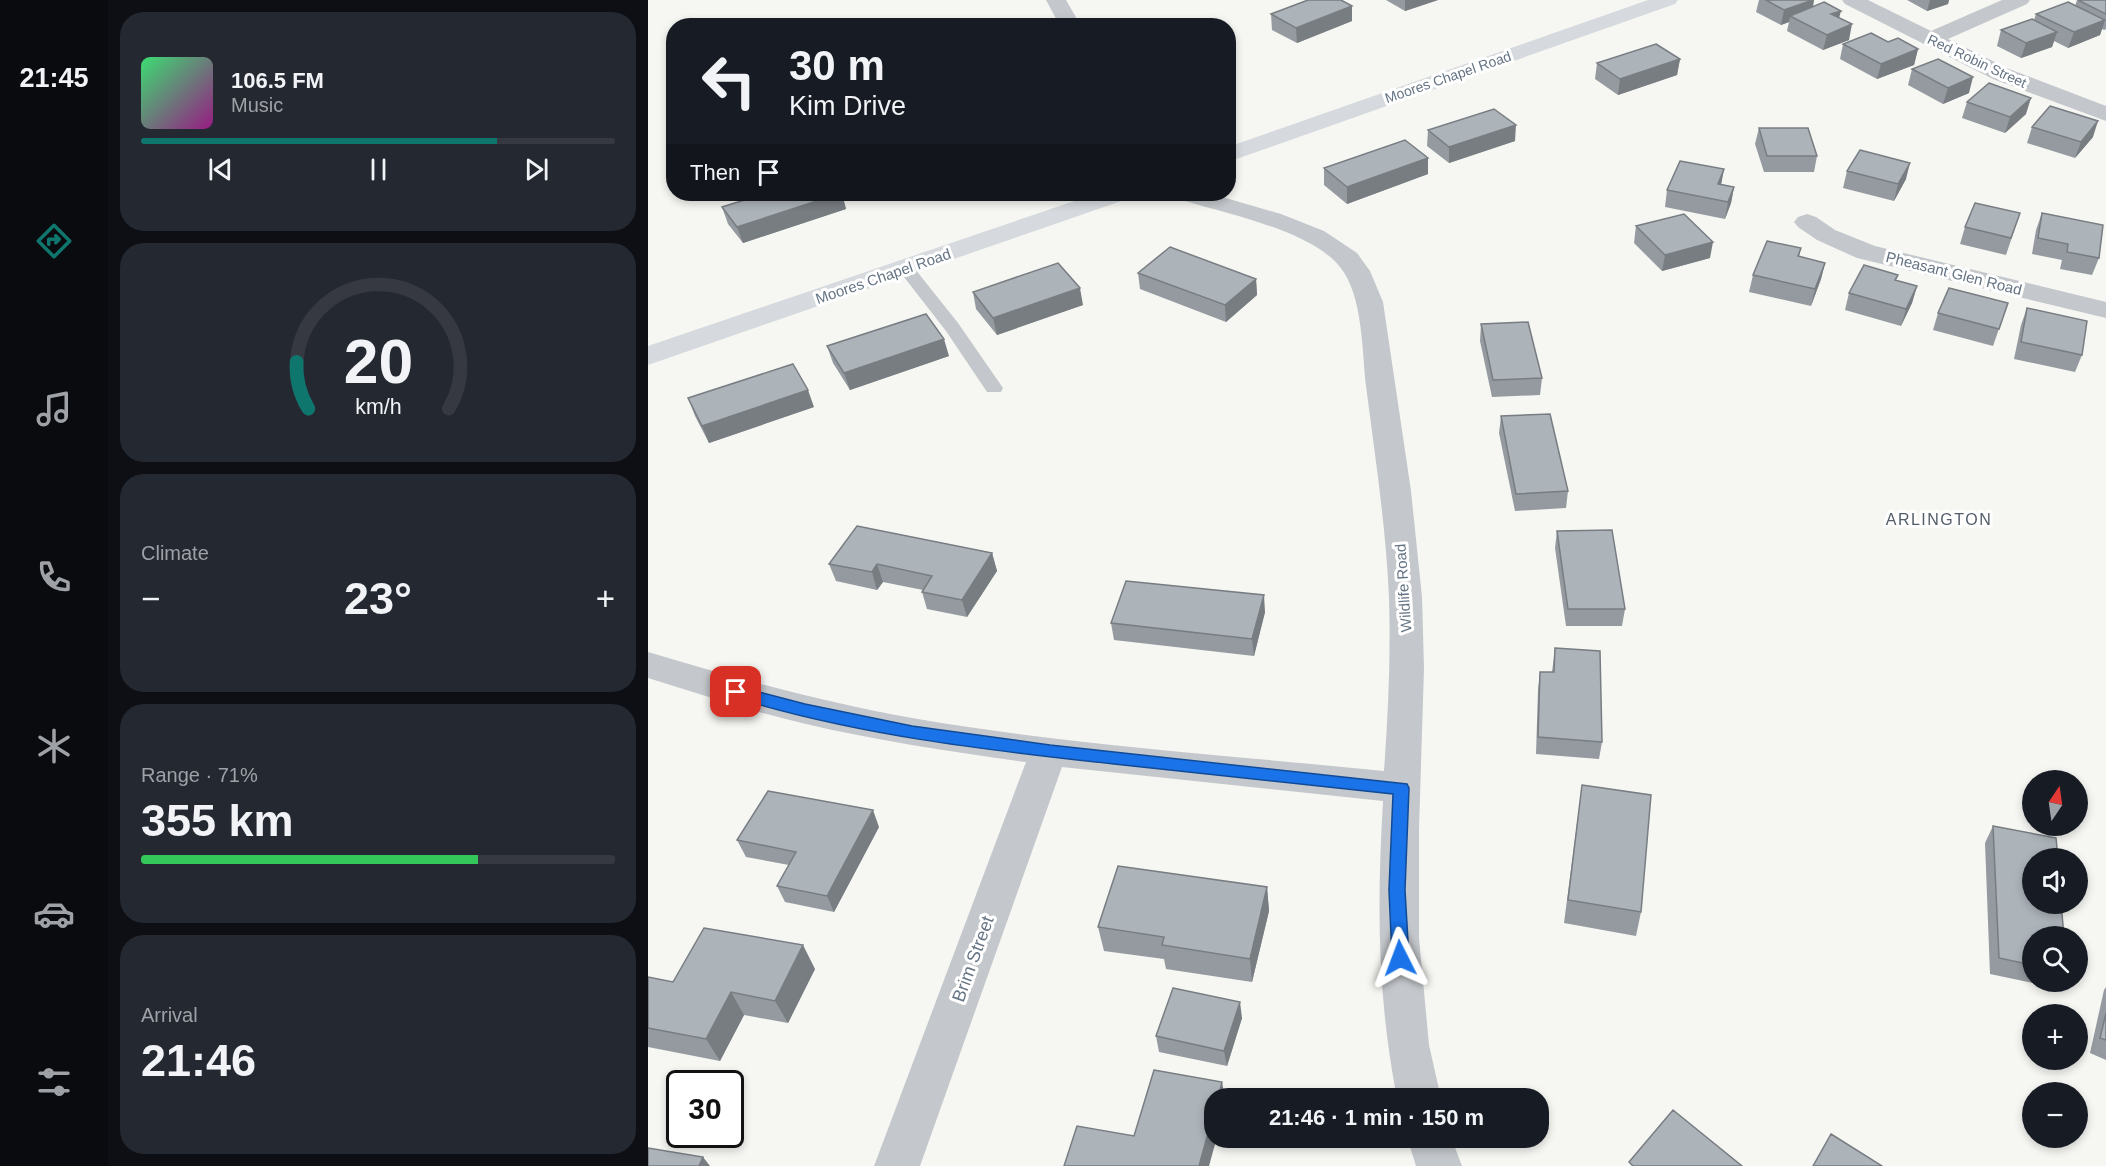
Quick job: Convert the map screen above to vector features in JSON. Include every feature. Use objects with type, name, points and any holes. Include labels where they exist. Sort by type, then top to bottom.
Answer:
[{"type":"main road","name":"Moores Chapel Road","points":[[1236,152],[1668,0]]},
{"type":"main road","name":"Moores Chapel Road","points":[[648,356],[1098,201]]},
{"type":"street","points":[[1056,0],[1066,18]]},
{"type":"street","name":"Red Robin Street","points":[[1851,0],[2001,74],[2106,114]]},
{"type":"street","points":[[1929,40],[2020,0]]},
{"type":"street","name":"Wildlife Road","points":[[1210,201],[1279,222],[1322,241],[1349,260],[1360,277],[1373,324],[1392,460],[1404,572],[1407,666],[1397,890],[1402,1003],[1416,1088]]},
{"type":"street","name":"Pheasant Glen Road","points":[[1807,222],[1826,235],[1866,252],[2106,310]]},
{"type":"street","points":[[648,665],[712,686],[805,710],[912,732],[1050,751],[1401,788]]},
{"type":"street","name":"Brim Street","points":[[897,1166],[1050,751]]},
{"type":"street","points":[[1433,1148],[1439,1166]]},
{"type":"lane","points":[[905,268],[952,327],[994,388]]},
{"type":"building","points":[[1308,0],[1341,0],[1352,6],[1296,28],[1271,14]]},
{"type":"building","points":[[1766,0],[1813,0],[1784,10]]},
{"type":"building","points":[[2078,0],[2106,0],[2106,14]]},
{"type":"building","points":[[1824,2],[1841,11],[1831,14],[1852,24],[1827,35],[1790,16]]},
{"type":"building","points":[[2068,2],[2105,20],[2074,32],[2036,14]]},
{"type":"building","points":[[2032,19],[2057,32],[2026,43],[2001,30]]},
{"type":"building","points":[[1871,33],[1888,42],[1898,38],[1918,49],[1881,64],[1843,44]]},
{"type":"building","points":[[1656,44],[1680,59],[1620,79],[1597,63]]},
{"type":"building","points":[[1938,59],[1973,77],[1948,88],[1912,69]]},
{"type":"building","points":[[1989,83],[2031,98],[2010,117],[1967,102]]},
{"type":"building","points":[[2050,106],[2098,121],[2081,142],[2032,127]]},
{"type":"building","points":[[1494,109],[1516,125],[1449,147],[1428,130]]},
{"type":"building","points":[[1759,128],[1808,128],[1817,156],[1767,156]]},
{"type":"building","points":[[1405,140],[1428,158],[1347,187],[1324,168]]},
{"type":"building","points":[[1860,150],[1910,163],[1898,184],[1847,171]]},
{"type":"building","points":[[1680,161],[1724,169],[1718,184],[1734,187],[1728,202],[1667,190]]},
{"type":"building","points":[[741,201],[817,201],[737,227],[722,207]]},
{"type":"building","points":[[1975,203],[2020,213],[2011,238],[1965,227]]},
{"type":"building","points":[[2042,213],[2103,225],[2099,258],[2067,252],[2068,244],[2038,238]]},
{"type":"building","points":[[1684,214],[1713,242],[1665,255],[1636,226]]},
{"type":"building","points":[[1767,241],[1801,248],[1798,256],[1825,263],[1815,289],[1753,275]]},
{"type":"building","points":[[1170,247],[1256,279],[1225,305],[1138,273]]},
{"type":"building","points":[[1058,263],[1080,288],[993,318],[973,292]]},
{"type":"building","points":[[1864,265],[1898,275],[1895,280],[1917,286],[1906,309],[1849,293]]},
{"type":"building","points":[[1949,288],[2008,303],[1999,329],[1938,313]]},
{"type":"building","points":[[2027,308],[2087,321],[2082,355],[2021,342]]},
{"type":"building","points":[[926,314],[944,339],[844,373],[827,346]]},
{"type":"building","points":[[1528,322],[1542,378],[1493,380],[1481,324]]},
{"type":"building","points":[[793,364],[808,390],[702,426],[688,398]]},
{"type":"building","points":[[1550,414],[1568,491],[1516,494],[1501,416]]},
{"type":"building","points":[[857,526],[992,553],[962,600],[922,592],[932,576],[877,564],[872,572],[829,564]]},
{"type":"building","points":[[1612,530],[1625,609],[1568,609],[1557,531]]},
{"type":"building","points":[[1126,581],[1264,595],[1252,639],[1111,623]]},
{"type":"building","points":[[1555,648],[1600,651],[1602,742],[1538,737],[1540,672],[1554,672]]},
{"type":"building","points":[[1582,785],[1651,795],[1641,912],[1568,900]]},
{"type":"building","points":[[768,791],[873,810],[827,896],[777,886],[796,852],[737,840]]},
{"type":"building","points":[[1993,826],[2022,832],[2022,836],[2056,838],[2057,848],[2022,848],[2022,914],[2062,914],[2063,926],[2022,926],[2022,963],[1999,958]]},
{"type":"building","points":[[1118,866],[1267,887],[1250,959],[1162,945],[1164,937],[1098,927]]},
{"type":"building","points":[[704,928],[803,945],[775,1001],[731,992],[706,1039],[648,1028],[648,977],[673,982]]},
{"type":"building","points":[[1173,988],[1240,1002],[1224,1051],[1156,1036]]},
{"type":"building","points":[[2106,1013],[2106,1040],[2100,1038]]},
{"type":"building","points":[[1154,1070],[1222,1082],[1220,1088],[1204,1088],[1204,1148],[1199,1166],[1064,1166],[1077,1126],[1134,1136]]},
{"type":"building","points":[[1673,1110],[1742,1166],[1633,1166],[1629,1162]]},
{"type":"building","points":[[1831,1134],[1882,1166],[1813,1166]]},
{"type":"building","points":[[648,1148],[703,1157],[699,1166],[648,1166]]},
{"type":"district","name":"ARLINGTON","points":[[1939,519]]},
{"type":"route","points":[[736,692],[805,710],[912,732],[1050,751],[1401,788],[1397,890],[1400,958]]}]
